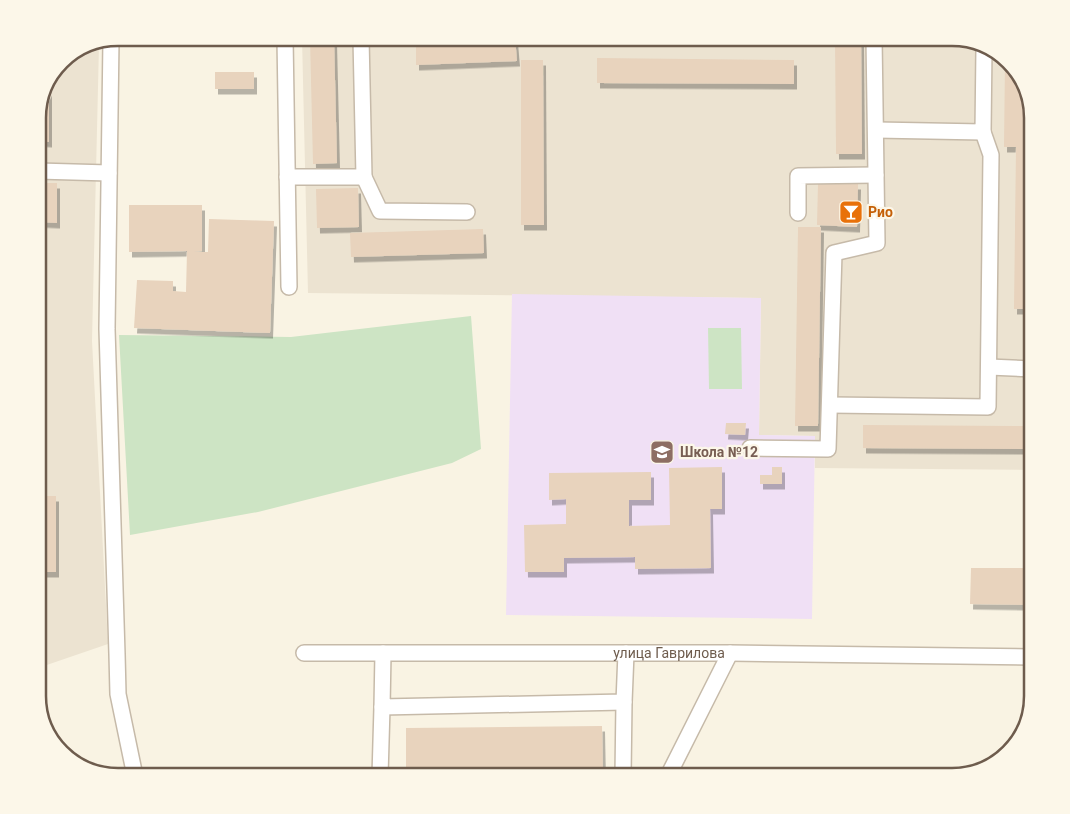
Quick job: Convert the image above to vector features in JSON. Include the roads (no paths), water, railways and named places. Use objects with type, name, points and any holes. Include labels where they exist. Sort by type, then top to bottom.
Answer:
[{"type":"street","points":[[284,46],[289,287]]},
{"type":"street","points":[[361,46],[364,177],[380,211],[467,212]]},
{"type":"street","points":[[750,448],[828,449],[834,252],[877,243],[874,46]]},
{"type":"street","points":[[111,47],[107,329],[118,694],[133,768]]},
{"type":"street","points":[[830,405],[988,408],[991,155],[983,132],[984,54]]},
{"type":"street","points":[[876,130],[983,132]]},
{"type":"street","points":[[46,171],[109,173]]},
{"type":"street","points":[[798,213],[798,176],[876,175]]},
{"type":"street","points":[[287,177],[364,177]]},
{"type":"street","points":[[988,367],[1024,369]]},
{"type":"street","name":"улица Гаврилова","points":[[304,653],[730,653],[1024,657]]},
{"type":"street","points":[[380,768],[383,653]]},
{"type":"street","points":[[623,768],[626,653]]},
{"type":"street","points":[[672,768],[730,653]]},
{"type":"street","points":[[382,707],[624,702]]},
{"type":"place","name":"Рио","points":[[851,212]]},
{"type":"place","name":"Школа №12","points":[[662,452]]}]
